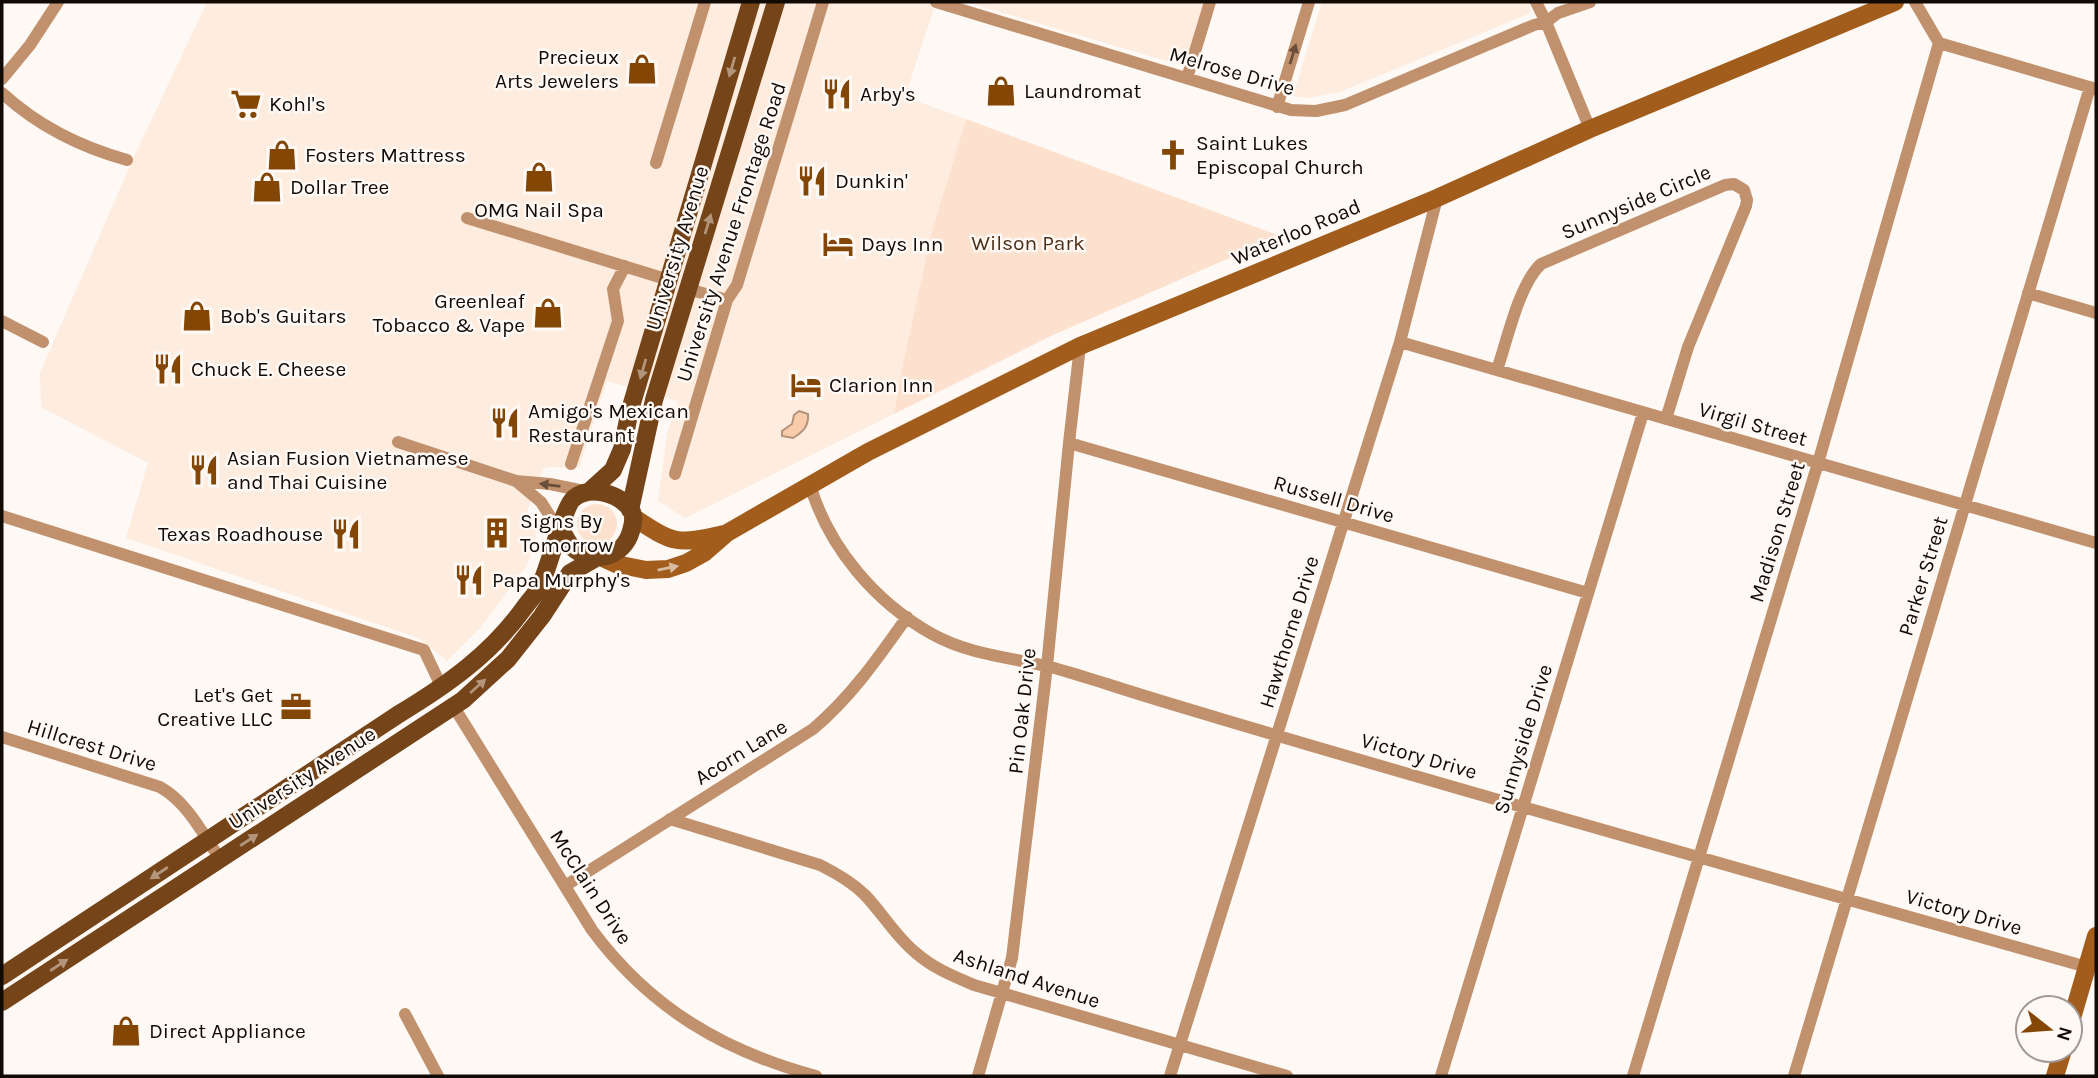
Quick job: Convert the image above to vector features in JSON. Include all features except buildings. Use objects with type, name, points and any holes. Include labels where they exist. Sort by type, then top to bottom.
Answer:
[{"type":"main road","name":"University Avenue","points":[[588,491],[612,470],[622,449],[630,410],[751,2]]},
{"type":"main road","name":"University Avenue","points":[[632,513],[654,400],[776,2]]},
{"type":"main road","name":"Waterloo Road","points":[[599,558],[646,570],[668,569],[686,563],[704,553],[727,533],[869,452],[1080,346],[1437,198],[1590,129],[1895,2]]},
{"type":"main road","points":[[662,374],[661,338],[674,296],[669,280]]},
{"type":"main road","points":[[588,491],[613,496],[632,513],[629,538],[624,547],[614,554],[599,558],[580,553],[571,546],[561,528],[571,499],[588,491]]},
{"type":"main road","name":"Waterloo Road","points":[[632,513],[659,534],[675,541],[692,542],[727,533]]},
{"type":"main road","name":"University Avenue","points":[[2,976],[378,727],[442,688],[473,664],[512,625],[539,588],[561,528]]},
{"type":"main road","name":"University Avenue","points":[[2,1002],[454,707],[508,659],[542,616],[570,573],[599,558]]},
{"type":"main road","points":[[2079,994],[2096,936]]},
{"type":"street","points":[[2,79],[30,46],[58,2]]},
{"type":"street","points":[[656,163],[705,2]]},
{"type":"street","name":"University Avenue Frontage Road","points":[[675,474],[727,300],[737,285],[823,2]]},
{"type":"street","name":"Melrose Drive","points":[[936,2],[1291,110],[1316,110],[1345,105],[1546,22],[1558,13],[1590,2]]},
{"type":"street","points":[[1187,78],[1210,2]]},
{"type":"street","points":[[1277,107],[1309,2]]},
{"type":"street","points":[[1536,2],[1590,129]]},
{"type":"street","points":[[1915,2],[1939,43],[2093,88]]},
{"type":"street","name":"Madison Street","points":[[1633,1076],[1818,463],[1939,43]]},
{"type":"street","name":"Parker Street","points":[[1794,1076],[2028,293],[2093,88]]},
{"type":"street","points":[[2,93],[53,131],[97,152],[127,160]]},
{"type":"street","name":"Sunnyside Circle","points":[[1497,370],[1525,286],[1541,264],[1725,185],[1738,185],[1746,194],[1746,205],[1688,347],[1666,419]]},
{"type":"street","name":"Hawthorne Drive","points":[[1170,1076],[1400,342],[1437,198]]},
{"type":"street","points":[[467,218],[669,280]]},
{"type":"street","points":[[571,464],[618,321],[613,289],[625,266]]},
{"type":"street","points":[[688,289],[727,300]]},
{"type":"street","points":[[2028,293],[2096,313]]},
{"type":"street","points":[[2,321],[43,342]]},
{"type":"street","name":"Virgil Street","points":[[1400,342],[2096,543]]},
{"type":"street","name":"Pin Oak Drive","points":[[978,1076],[1012,958],[1047,666],[1080,346]]},
{"type":"street","name":"Sunnyside Drive","points":[[1441,1076],[1643,412]]},
{"type":"street","points":[[398,442],[516,481],[588,491]]},
{"type":"street","name":"Russell Drive","points":[[1069,443],[1588,593]]},
{"type":"street","points":[[516,481],[541,502],[561,528]]},
{"type":"street","name":"Victory Drive","points":[[810,485],[815,502],[841,551],[858,574],[907,617],[929,632],[968,650],[1047,666],[1522,806],[2087,967]]},
{"type":"street","points":[[2,516],[424,650],[442,688]]},
{"type":"street","name":"Acorn Lane","points":[[565,886],[789,745],[830,715],[867,674],[907,617]]},
{"type":"street","name":"McClain Drive","points":[[454,707],[610,955],[651,995],[685,1021],[729,1045],[797,1074],[816,1076]]},
{"type":"street","name":"Hillcrest Drive","points":[[2,737],[160,787],[173,794],[185,807],[220,859]]},
{"type":"street","name":"Ashland Avenue","points":[[670,818],[832,871],[849,881],[864,895],[914,952],[930,964],[974,985],[1287,1076]]},
{"type":"street","points":[[405,1014],[438,1076]]},
{"type":"shaded area","points":[[207,2],[936,2],[905,97],[966,119],[932,231],[894,414],[685,518],[658,501],[667,434],[678,401],[607,381],[579,468],[543,469],[527,511],[535,523],[536,539],[527,565],[481,627],[447,661],[418,638],[126,538],[148,463],[41,407],[40,373],[132,161]]},
{"type":"shaded area","points":[[966,2],[1210,2],[1190,68]]},
{"type":"shaded area","points":[[1322,2],[1529,2],[1530,13],[1340,92],[1309,98],[1293,96]]},
{"type":"shaded area","points":[[799,411],[808,414],[805,428],[793,438],[782,436],[782,431],[792,424],[794,415]]},
{"type":"green space","name":"Wilson Park","points":[[966,119],[1280,236],[1053,335],[894,414],[932,231]]},
{"type":"green space","points":[[597,504],[611,510],[617,524],[611,538],[597,544],[583,538],[577,524],[583,510]]},
{"type":"place","name":"Precieux Arts Jewelers","points":[[642,69]]},
{"type":"place","name":"Laundromat","points":[[1001,91]]},
{"type":"place","name":"Arby's","points":[[837,94]]},
{"type":"place","name":"Kohl's","points":[[246,104]]},
{"type":"place","name":"Fosters Mattress","points":[[282,155]]},
{"type":"place","name":"Saint Lukes Episcopal Church","points":[[1173,155]]},
{"type":"place","name":"OMG Nail Spa","points":[[539,177]]},
{"type":"place","name":"Dunkin'","points":[[812,181]]},
{"type":"place","name":"Dollar Tree","points":[[267,187]]},
{"type":"place","name":"Days Inn","points":[[838,244]]},
{"type":"place","name":"Greenleaf Tobacco & Vape","points":[[548,313]]},
{"type":"place","name":"Bob's Guitars","points":[[197,316]]},
{"type":"place","name":"Chuck E. Cheese","points":[[168,369]]},
{"type":"place","name":"Clarion Inn","points":[[806,385]]},
{"type":"place","name":"Amigo's Mexican Restaurant","points":[[505,423]]},
{"type":"place","name":"Asian Fusion Vietnamese and Thai Cuisine","points":[[204,470]]},
{"type":"place","name":"Signs By Tomorrow","points":[[497,533]]},
{"type":"place","name":"Texas Roadhouse","points":[[346,534]]},
{"type":"place","name":"Papa Murphy's","points":[[469,580]]},
{"type":"place","name":"Let's Get Creative LLC","points":[[296,707]]},
{"type":"place","name":"Direct Appliance","points":[[126,1031]]}]
